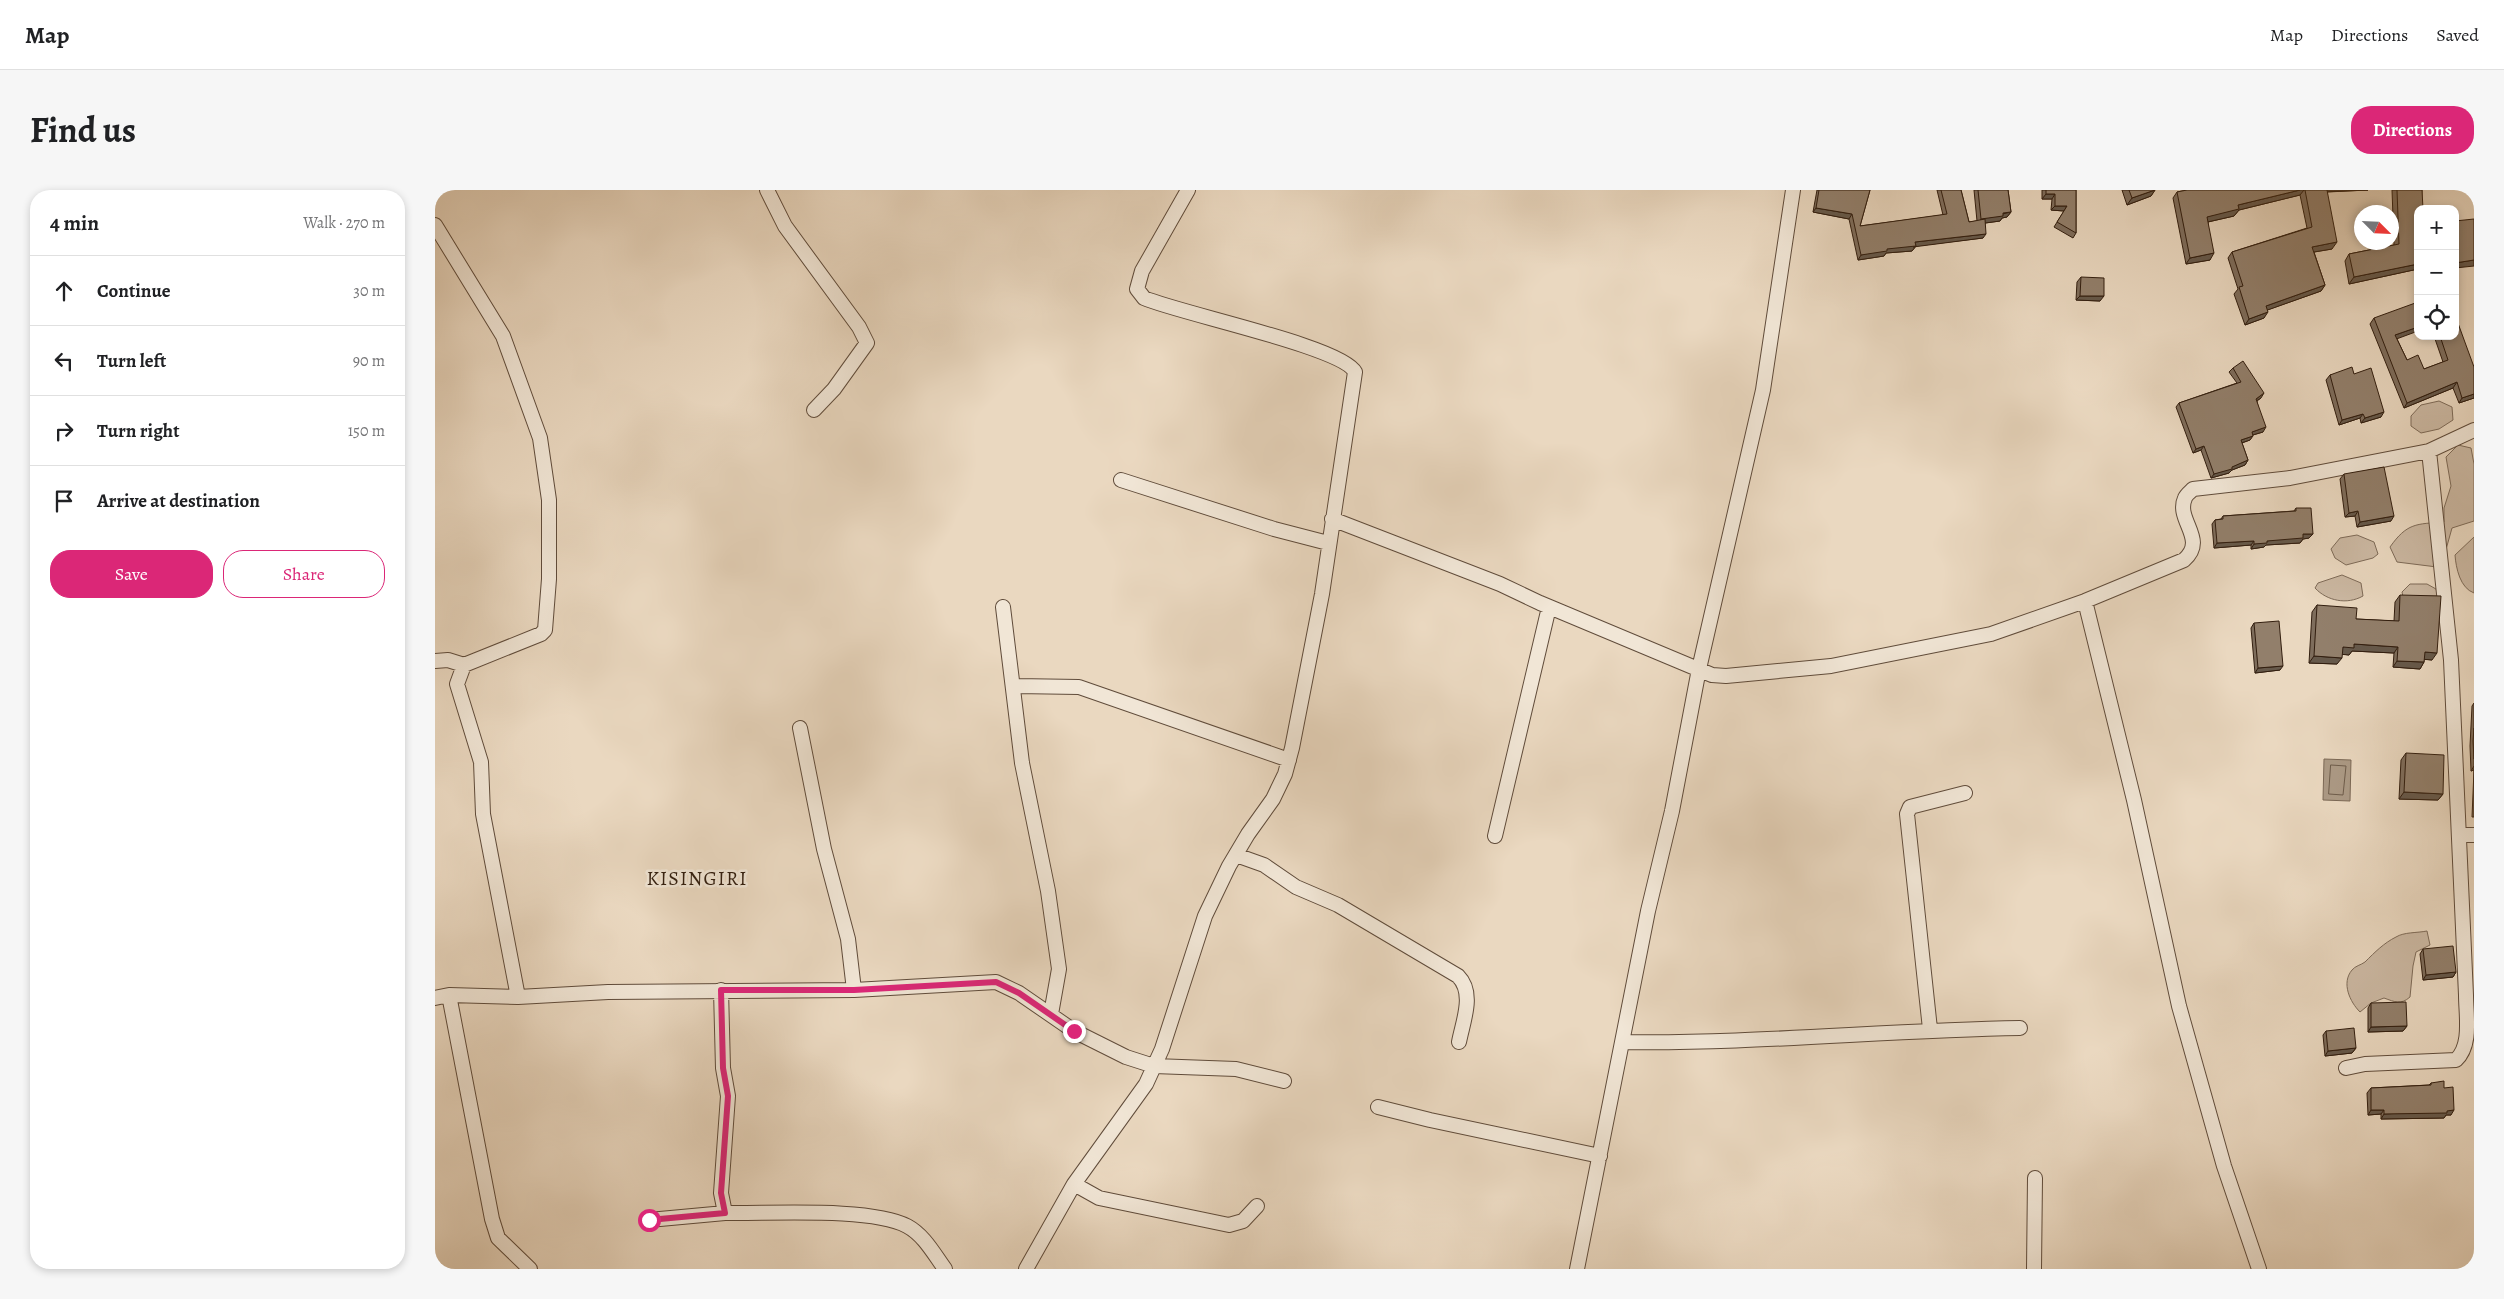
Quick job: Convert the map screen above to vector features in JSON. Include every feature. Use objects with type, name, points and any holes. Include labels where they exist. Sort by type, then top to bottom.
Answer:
[{"type":"street","points":[[767,190],[785,226],[859,327],[867,343],[834,389],[814,410]]},
{"type":"street","points":[[1026,1269],[1074,1184],[1146,1084],[1154,1066],[1205,916],[1235,855],[1273,800],[1285,774],[1322,594],[1355,372],[1353,367],[1345,362],[1282,338],[1152,302],[1144,298],[1137,289],[1142,271],[1188,190]]},
{"type":"street","points":[[1577,1269],[1648,911],[1673,812],[1699,669],[1763,390],[1793,190]]},
{"type":"street","points":[[435,225],[503,336],[539,438],[549,500],[549,579],[545,630],[541,634],[464,665],[448,660],[435,661]]},
{"type":"street","points":[[1332,519],[1500,584],[1549,607],[1712,675],[1726,676],[1849,663],[1991,634],[2085,601],[2185,560],[2192,554],[2194,544],[2184,511],[2185,498],[2193,489],[2290,478],[2429,451],[2474,430]]},
{"type":"street","points":[[2346,1068],[2365,1064],[2445,1062],[2456,1060],[2461,1055],[2467,1033],[2451,660],[2429,451]]},
{"type":"street","points":[[1121,480],[1274,529],[1328,544]]},
{"type":"street","points":[[2085,601],[2134,800],[2179,1006],[2225,1166],[2259,1269]]},
{"type":"street","points":[[1003,607],[1022,763],[1048,891],[1059,969],[1051,1014]]},
{"type":"street","points":[[1495,836],[1549,607]]},
{"type":"street","points":[[464,665],[457,684],[481,762],[483,814],[518,997]]},
{"type":"street","points":[[1014,686],[1079,687],[1289,760]]},
{"type":"street","points":[[800,728],[824,849],[848,939],[854,990]]},
{"type":"street","points":[[1930,1029],[1907,814],[1910,807],[1965,793]]},
{"type":"street","points":[[2459,835],[2474,835]]},
{"type":"street","points":[[1235,855],[1264,866],[1296,886],[1338,905],[1458,976],[1465,983],[1468,993],[1459,1042]]},
{"type":"street","points":[[435,998],[449,995],[518,997],[608,992],[854,990],[996,982],[1019,993],[1074,1031],[1126,1057],[1154,1066],[1228,1068],[1284,1081]]},
{"type":"street","points":[[721,990],[723,1068],[728,1096],[721,1193],[725,1213]]},
{"type":"street","points":[[449,995],[492,1219],[498,1238],[529,1269]]},
{"type":"street","points":[[1622,1042],[1691,1043],[1930,1029],[2020,1028]]},
{"type":"street","points":[[1378,1107],[1600,1156]]},
{"type":"street","points":[[2034,1269],[2035,1178]]},
{"type":"street","points":[[1074,1184],[1099,1198],[1229,1226],[1243,1221],[1257,1206]]},
{"type":"street","points":[[649,1220],[725,1213],[879,1217],[907,1226],[920,1235],[945,1269]]},
{"type":"shaded area","points":[[2439,401],[2452,407],[2453,420],[2439,429],[2421,433],[2411,426],[2411,416],[2421,405]]},
{"type":"shaded area","points":[[2458,445],[2471,448],[2474,464],[2474,521],[2452,528],[2445,553],[2448,564],[2445,568],[2397,562],[2390,547],[2402,533],[2419,524],[2444,522],[2444,508],[2451,486],[2446,457]]},
{"type":"shaded area","points":[[2357,535],[2374,542],[2378,554],[2373,558],[2346,565],[2335,558],[2331,549],[2340,538]]},
{"type":"shaded area","points":[[2474,537],[2474,593],[2465,587],[2462,582],[2455,555]]},
{"type":"shaded area","points":[[2342,575],[2361,583],[2363,596],[2344,601],[2331,599],[2315,588],[2318,583]]},
{"type":"shaded area","points":[[2410,584],[2427,584],[2436,589],[2438,596],[2403,597],[2402,592]]},
{"type":"shaded area","points":[[2427,931],[2430,945],[2416,952],[2410,997],[2401,1002],[2384,998],[2371,1003],[2360,1012],[2348,992],[2347,981],[2352,970],[2399,935]]},
{"type":"water","points":[[2324,759],[2351,760],[2350,801],[2323,800]]},
{"type":"building","points":[[1819,190],[1870,190],[1860,226],[1947,214],[1941,190],[1961,190],[1969,222],[1985,219],[1986,234],[1915,242],[1916,246],[1887,249],[1887,251],[1861,255],[1852,214],[1816,208]]},
{"type":"building","points":[[1978,190],[2008,190],[2011,212],[2003,213],[2003,216],[1981,219]]},
{"type":"building","points":[[2046,190],[2076,190],[2076,233],[2057,222],[2067,206],[2055,206],[2055,194],[2046,194]]},
{"type":"building","points":[[2129,190],[2155,190],[2132,198]]},
{"type":"building","points":[[2187,190],[2300,190],[2238,205],[2239,209],[2207,217],[2214,253],[2190,258],[2177,192]]},
{"type":"building","points":[[2305,190],[2327,190],[2337,242],[2312,247],[2325,285],[2266,306],[2268,312],[2249,319],[2239,287],[2243,286],[2232,252],[2312,227]]},
{"type":"building","points":[[2397,190],[2422,190],[2423,205],[2414,205],[2414,265],[2354,277],[2349,254],[2369,250],[2399,250]]},
{"type":"building","points":[[2474,219],[2474,260],[2459,262],[2459,221]]},
{"type":"building","points":[[2081,277],[2104,278],[2104,296],[2080,296]]},
{"type":"building","points":[[2414,303],[2414,328],[2395,335],[2407,360],[2418,355],[2424,369],[2448,360],[2441,340],[2459,340],[2459,326],[2474,367],[2474,394],[2462,398],[2457,382],[2407,403],[2374,318]]},
{"type":"building","points":[[2243,361],[2264,393],[2256,399],[2266,427],[2252,432],[2253,436],[2241,440],[2248,460],[2232,467],[2232,469],[2214,474],[2204,446],[2196,449],[2179,403],[2241,382],[2233,368]]},
{"type":"building","points":[[2352,367],[2354,374],[2371,368],[2384,412],[2365,418],[2363,414],[2342,420],[2330,375]]},
{"type":"building","points":[[2384,467],[2394,516],[2360,522],[2358,511],[2349,513],[2344,474]]},
{"type":"building","points":[[2296,508],[2311,508],[2313,534],[2303,534],[2303,538],[2267,541],[2267,543],[2254,544],[2254,541],[2217,543],[2215,520],[2223,519],[2223,516],[2296,511]]},
{"type":"building","points":[[2400,595],[2441,596],[2437,653],[2425,652],[2424,662],[2397,661],[2398,647],[2354,644],[2354,648],[2343,647],[2342,658],[2314,656],[2317,605],[2357,608],[2356,619],[2399,621]]},
{"type":"building","points":[[2279,621],[2283,666],[2258,668],[2254,623]]},
{"type":"building","points":[[2406,753],[2444,755],[2443,794],[2404,792]]},
{"type":"building","points":[[2453,946],[2456,972],[2426,975],[2423,949]]},
{"type":"building","points":[[2406,1002],[2407,1026],[2371,1027],[2371,1003]]},
{"type":"building","points":[[2354,1028],[2356,1048],[2328,1051],[2326,1031]]},
{"type":"building","points":[[2444,1081],[2444,1088],[2453,1087],[2454,1110],[2447,1111],[2447,1113],[2384,1114],[2384,1110],[2371,1110],[2371,1088],[2431,1085],[2431,1083]]},
{"type":"district","name":"KISINGIRI","points":[[697,878]]},
{"type":"route","points":[[649,1220],[725,1213],[721,1193],[728,1096],[723,1068],[721,990],[854,990],[996,982],[1019,993],[1074,1031]]}]
